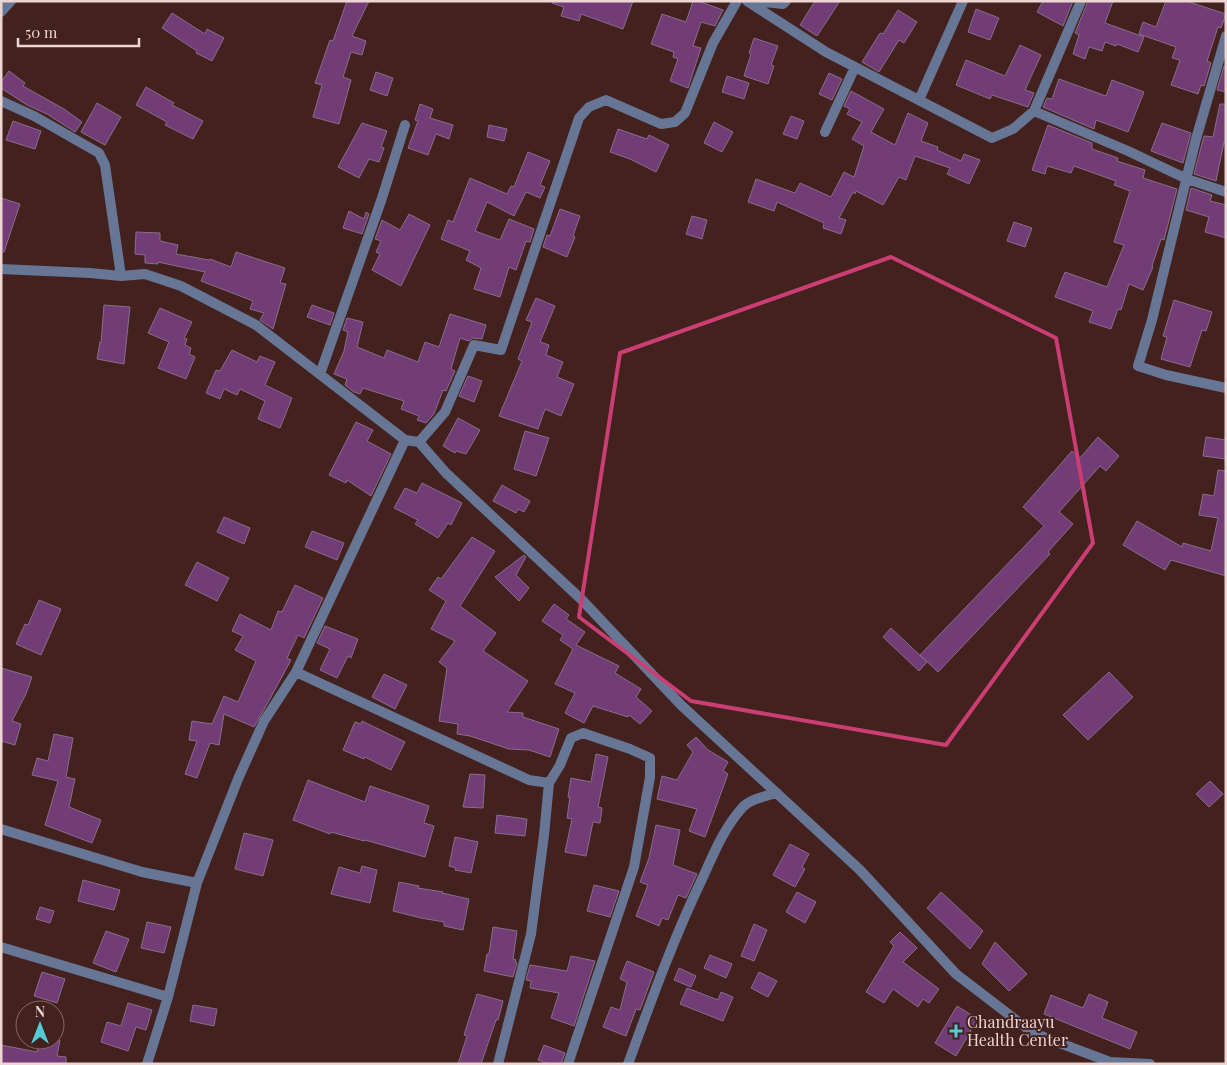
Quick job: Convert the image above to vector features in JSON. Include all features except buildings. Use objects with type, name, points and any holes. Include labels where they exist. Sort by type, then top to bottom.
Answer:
[{"type":"street","points":[[1,12],[11,1]]},
{"type":"street","points":[[419,442],[445,412],[474,344],[502,350],[579,118],[589,107],[606,100],[661,124],[676,122],[685,113],[713,43],[737,1]]},
{"type":"street","points":[[747,1],[826,52],[992,138],[1013,129],[1034,111],[1081,1]]},
{"type":"street","points":[[754,1],[783,4],[786,1]]},
{"type":"street","points":[[920,100],[963,1]]},
{"type":"street","points":[[1226,36],[1196,139],[1174,222],[1152,320],[1138,366],[1166,375],[1226,388]]},
{"type":"street","points":[[825,132],[855,67]]},
{"type":"street","points":[[1,102],[34,116],[99,153],[105,165],[121,276]]},
{"type":"street","points":[[1034,111],[1187,178],[1226,192]]},
{"type":"street","points":[[320,374],[381,201],[405,125]]},
{"type":"street","points":[[1,270],[121,276],[145,274],[181,286],[256,325],[405,440],[419,442],[446,473],[582,600],[681,705],[860,870],[956,974],[1033,1033],[1110,1063],[1150,1064]]},
{"type":"street","points":[[147,1064],[168,997],[198,884],[238,779],[264,721],[296,672],[405,440]]},
{"type":"street","points":[[296,672],[529,780],[549,784]]},
{"type":"street","points":[[498,1064],[531,934],[549,784],[560,766],[572,738],[583,733],[650,758],[650,777],[634,867],[568,1064]]},
{"type":"street","points":[[628,1064],[666,962],[720,838],[744,806],[760,798],[777,793]]},
{"type":"street","points":[[1,829],[142,872],[198,884]]},
{"type":"street","points":[[1,947],[168,997]]},
{"type":"highlighted area","points":[[891,257],[1056,338],[1093,543],[946,745],[691,701],[579,617],[620,353]]},
{"type":"place","name":"Chandraayu Health Center","points":[[956,1031]]}]
